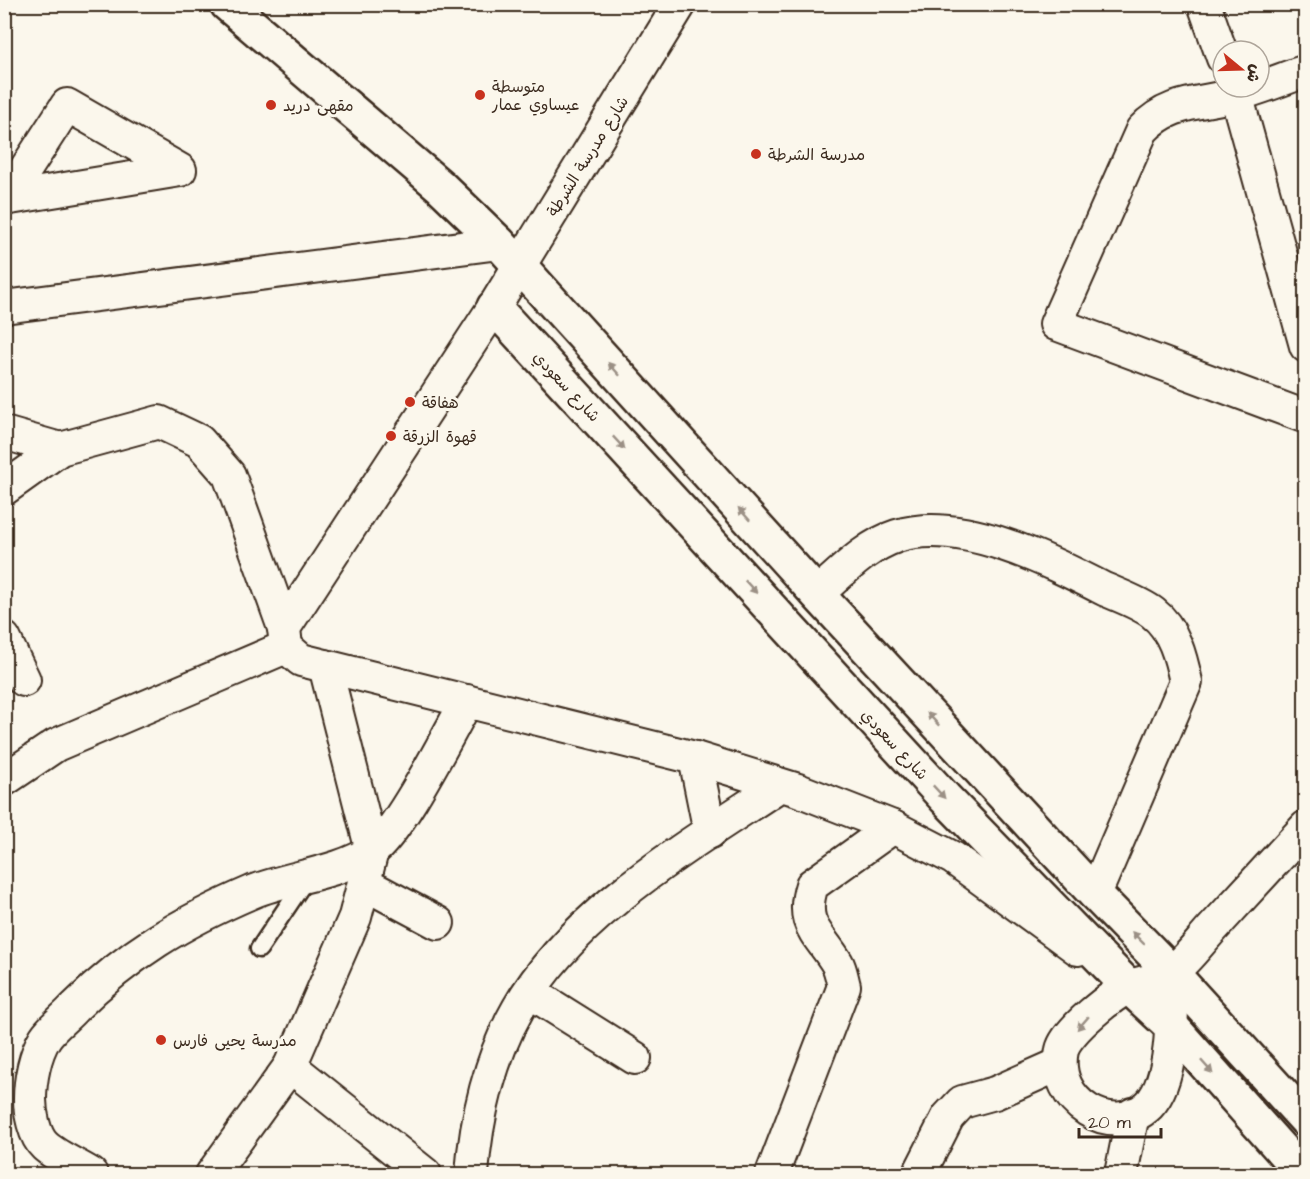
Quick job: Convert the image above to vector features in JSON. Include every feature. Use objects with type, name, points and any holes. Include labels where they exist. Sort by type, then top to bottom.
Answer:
[{"type":"main road","points":[[227,4],[440,186],[510,254],[817,594],[1095,894],[1172,973],[1305,1120]]},
{"type":"main road","name":"شارع سعودي","points":[[494,307],[945,798],[1129,987],[1173,1028],[1303,1174]]},
{"type":"street","name":"شارع مدرسة الشرطة","points":[[285,638],[494,307],[510,254],[680,4]]},
{"type":"street","points":[[1204,4],[1216,39]]},
{"type":"street","points":[[1271,81],[1305,71]]},
{"type":"street","points":[[1211,97],[1177,106],[1156,115],[1142,130],[1056,324],[1305,417]]},
{"type":"street","points":[[1237,99],[1305,346]]},
{"type":"street","points":[[67,105],[180,170],[19,196],[6,198],[67,105]]},
{"type":"street","points":[[4,307],[510,254]]},
{"type":"street","points":[[4,489],[60,449],[159,422],[199,441],[229,475],[285,638],[301,660],[695,758],[780,785],[893,827],[953,858],[1129,987]]},
{"type":"street","points":[[4,433],[60,449]]},
{"type":"street","points":[[817,594],[864,552],[898,536],[934,532],[990,539],[1045,559],[1154,613],[1169,632],[1181,661],[1186,682],[1095,894]]},
{"type":"street","points":[[4,638],[24,680]]},
{"type":"street","points":[[4,780],[56,745],[285,638]]},
{"type":"street","points":[[212,1174],[290,1066],[355,917],[372,851],[325,666]]},
{"type":"street","points":[[91,1174],[43,1145],[30,1114],[32,1078],[45,1038],[107,975],[132,956],[201,915],[255,891],[372,851],[383,840],[411,798],[467,701]]},
{"type":"street","points":[[695,758],[710,832]]},
{"type":"street","points":[[472,1174],[486,1087],[502,1040],[530,992],[558,955],[608,904],[780,785]]},
{"type":"street","points":[[772,1174],[844,986],[839,965],[811,928],[807,901],[812,885],[893,827]]},
{"type":"street","points":[[1172,973],[1173,1028],[1164,1077],[1149,1104],[1133,1114],[1116,1118],[1099,1115],[1084,1108],[1071,1096],[1062,1081],[1060,1064],[1062,1046],[1090,1014],[1129,987],[1172,973],[1305,827]]},
{"type":"street","points":[[364,884],[438,923]]},
{"type":"street","points":[[530,992],[635,1058]]},
{"type":"street","points":[[919,1174],[948,1117],[962,1101],[995,1093],[1060,1064]]},
{"type":"street","points":[[290,1066],[425,1174]]},
{"type":"street","points":[[1122,1174],[1133,1114]]},
{"type":"lane","points":[[259,949],[310,873]]},
{"type":"place","name":"متوسطة عيساوي عمار","points":[[480,95]]},
{"type":"place","name":"مقهى دريد","points":[[271,105]]},
{"type":"place","name":"مدرسة الشرطة","points":[[756,154]]},
{"type":"place","name":"هفاقة","points":[[410,402]]},
{"type":"place","name":"قهوة الزرقة","points":[[391,436]]},
{"type":"place","name":"مدرسة يحيى فارس","points":[[161,1040]]}]
